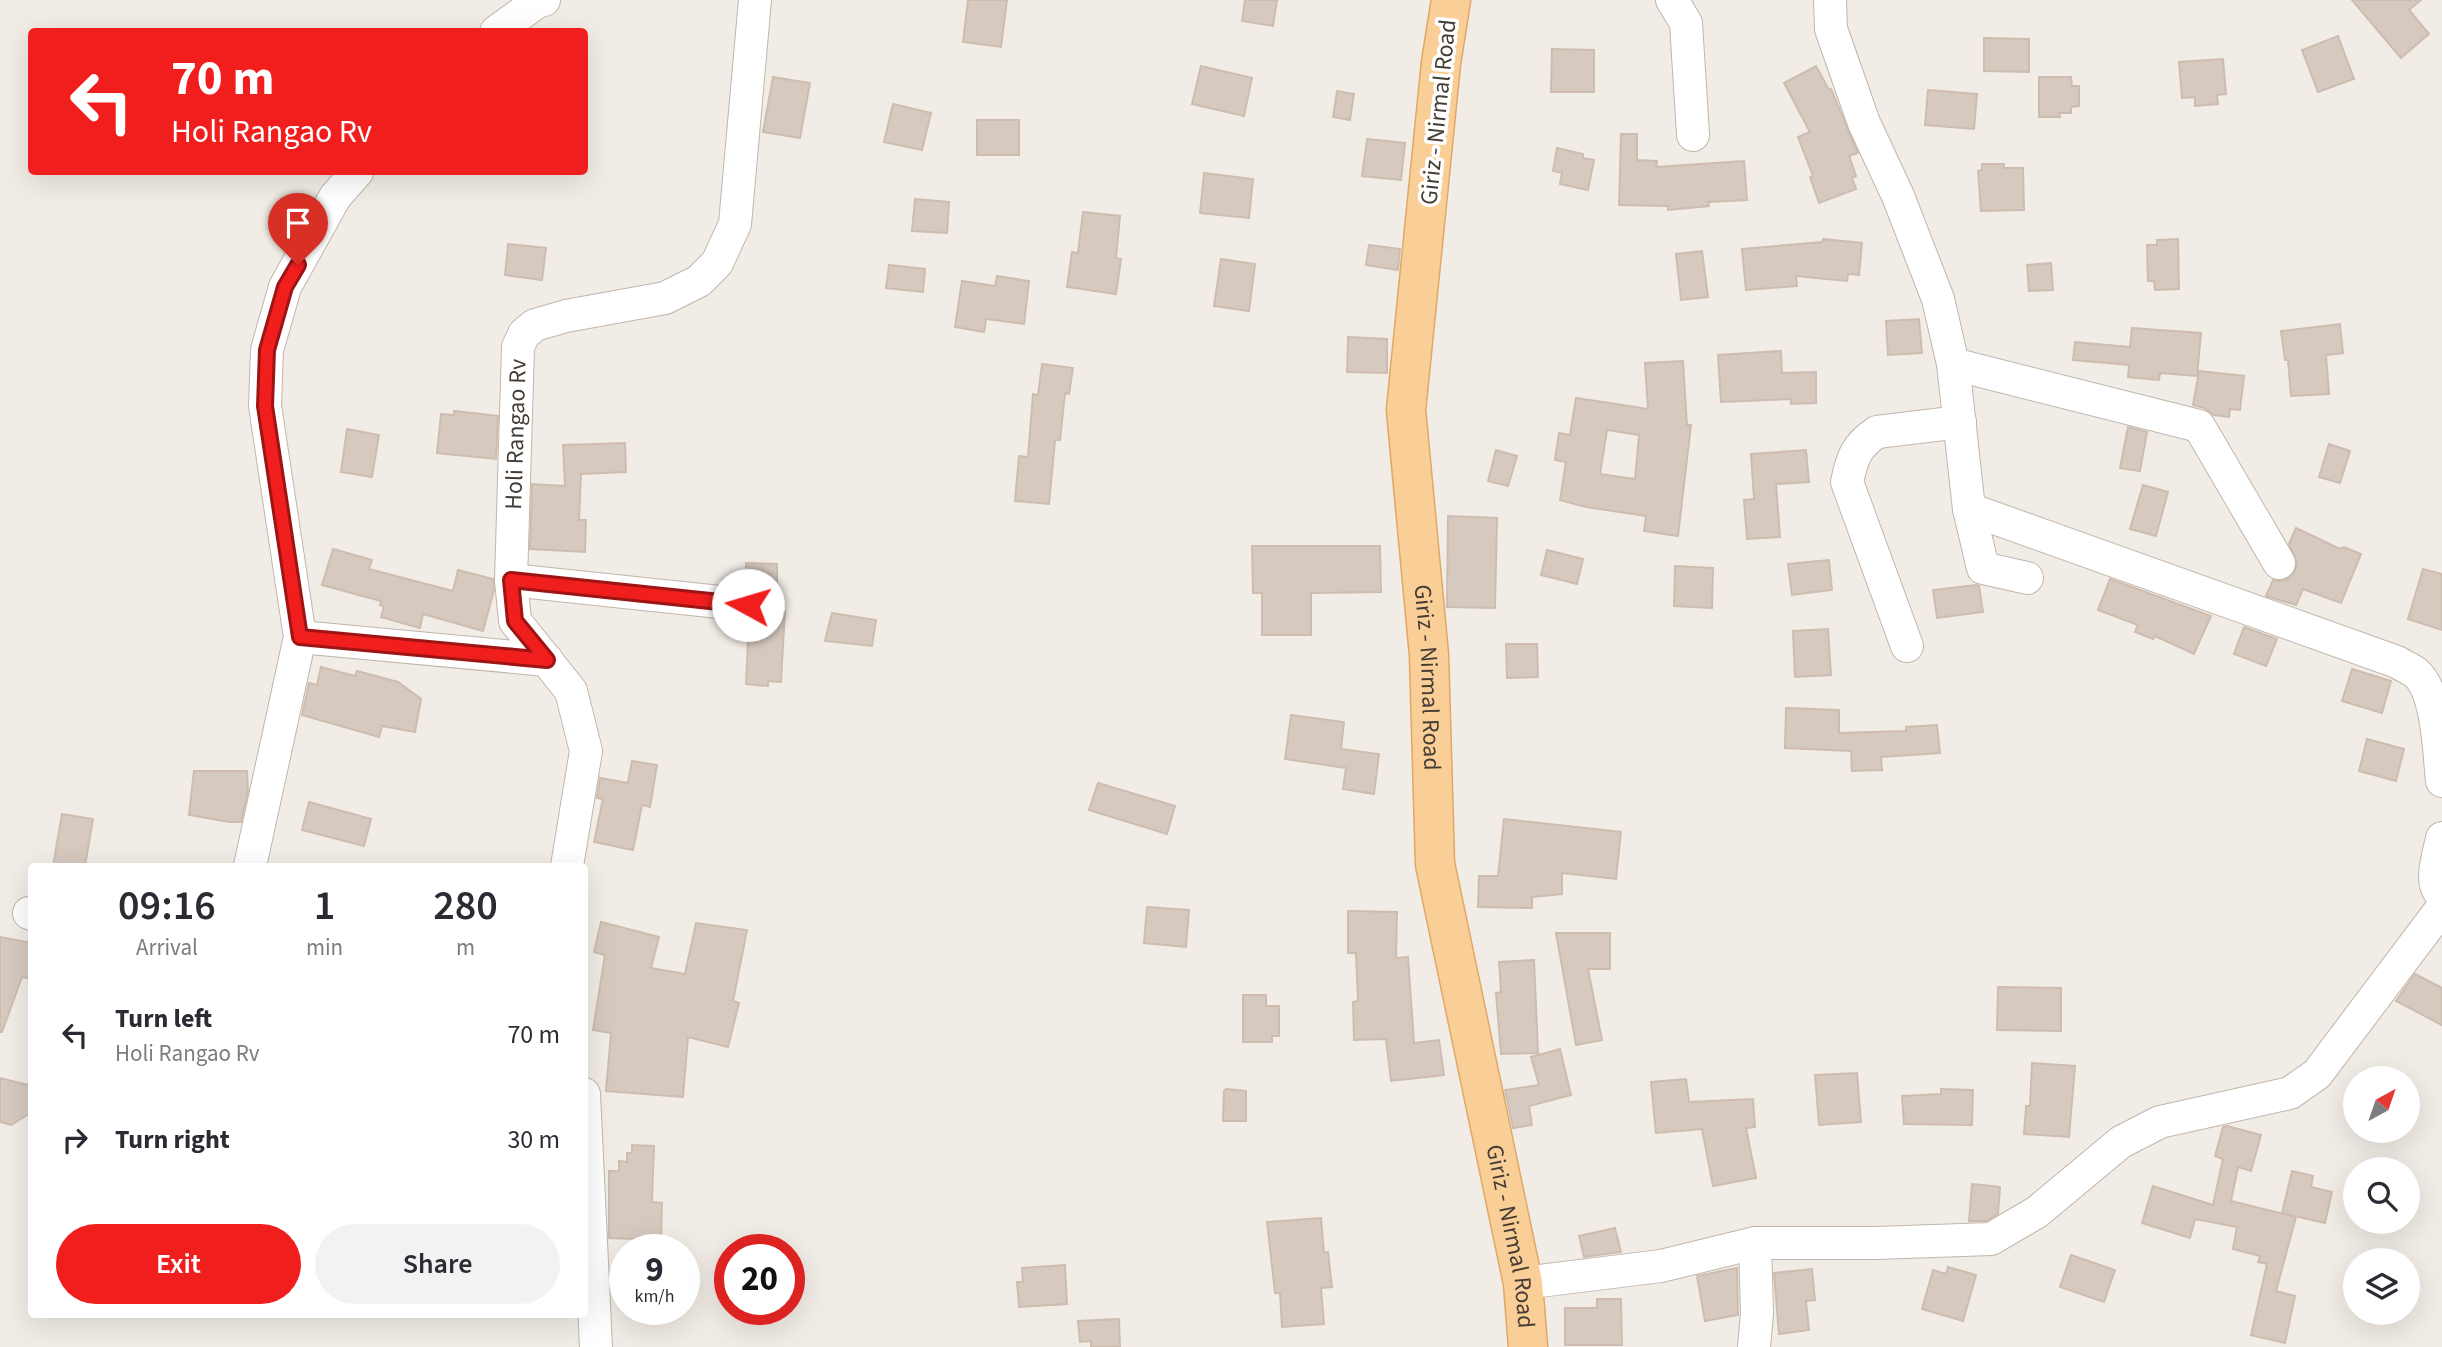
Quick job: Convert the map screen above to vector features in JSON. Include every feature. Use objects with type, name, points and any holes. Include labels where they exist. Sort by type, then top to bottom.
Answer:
[{"type":"main road","name":"Giriz - Nirmal Road","points":[[1451,0],[1441,63],[1406,410],[1429,655],[1435,864],[1523,1283],[1528,1347]]},
{"type":"street","points":[[501,28],[537,2],[544,0]]},
{"type":"street","name":"Holi Rangao Rv","points":[[567,863],[586,751],[571,691],[515,621],[511,580],[518,347],[524,334],[535,325],[566,316],[665,298],[699,281],[717,262],[735,224],[755,0]]},
{"type":"street","points":[[1672,0],[1686,23],[1693,135]]},
{"type":"street","points":[[1830,0],[1831,29],[1841,61],[1864,123],[1898,196],[1938,299],[1953,364],[1969,509],[1983,568],[2027,578]]},
{"type":"street","points":[[251,863],[300,637],[265,406],[267,350],[285,287],[335,197],[354,175]]},
{"type":"street","points":[[1953,364],[2199,426],[2279,563]]},
{"type":"street","points":[[1907,646],[1847,482],[1852,458],[1866,439],[1877,432],[1960,422]]},
{"type":"street","points":[[1969,509],[2371,653],[2418,674],[2428,690],[2442,781]]},
{"type":"street","points":[[511,580],[748,605]]},
{"type":"street","points":[[300,637],[547,660]]},
{"type":"street","points":[[2442,838],[2435,881],[2436,889],[2442,895]]},
{"type":"street","points":[[1523,1283],[1661,1266],[1755,1243],[1876,1243],[1991,1238],[2037,1212],[2122,1142],[2160,1122],[2290,1093],[2317,1074],[2442,908]]},
{"type":"street","points":[[588,1178],[596,1347]]},
{"type":"street","points":[[1754,1347],[1757,1313],[1755,1243]]},
{"type":"building","points":[[968,0],[1007,0],[1001,47],[963,42]]},
{"type":"building","points":[[1245,0],[1277,0],[1273,26],[1242,21]]},
{"type":"building","points":[[2352,0],[2421,0],[2409,10],[2429,34],[2401,58]]},
{"type":"building","points":[[2338,36],[2354,79],[2318,92],[2302,50]]},
{"type":"building","points":[[1984,38],[2029,39],[2029,72],[1984,71]]},
{"type":"building","points":[[1552,49],[1594,50],[1594,92],[1551,92]]},
{"type":"building","points":[[2223,59],[2226,94],[2217,95],[2218,104],[2195,106],[2195,97],[2182,98],[2179,62]]},
{"type":"building","points":[[1201,66],[1252,78],[1244,116],[1192,104]]},
{"type":"building","points":[[1816,66],[1829,90],[1831,89],[1858,153],[1849,156],[1856,176],[1852,178],[1856,189],[1819,203],[1810,177],[1813,176],[1798,137],[1810,132],[1784,83]]},
{"type":"building","points":[[773,77],[810,83],[800,138],[763,132]]},
{"type":"building","points":[[2039,77],[2071,77],[2072,86],[2079,86],[2079,106],[2071,107],[2071,113],[2059,113],[2060,117],[2039,117]]},
{"type":"building","points":[[1928,90],[1977,94],[1974,129],[1925,125]]},
{"type":"building","points":[[1337,91],[1354,94],[1350,120],[1333,117]]},
{"type":"building","points":[[893,104],[931,113],[922,150],[884,142]]},
{"type":"building","points":[[977,120],[1019,120],[1019,155],[977,155]]},
{"type":"building","points":[[1621,134],[1637,134],[1637,160],[1657,161],[1656,167],[1744,161],[1747,200],[1708,202],[1709,206],[1668,210],[1668,206],[1619,205]]},
{"type":"building","points":[[1367,139],[1405,143],[1401,180],[1362,176]]},
{"type":"building","points":[[1557,148],[1583,154],[1583,158],[1594,160],[1588,190],[1560,184],[1562,173],[1553,171]]},
{"type":"building","points":[[1982,164],[2004,164],[2004,168],[2023,168],[2024,210],[1981,211],[1978,171],[1982,170]]},
{"type":"building","points":[[1204,173],[1253,179],[1249,218],[1200,213]]},
{"type":"building","points":[[915,199],[949,202],[947,233],[912,231]]},
{"type":"building","points":[[1083,212],[1120,216],[1116,258],[1121,259],[1116,294],[1067,287],[1072,252],[1078,253]]},
{"type":"building","points":[[1823,239],[1862,243],[1859,275],[1848,274],[1847,281],[1796,276],[1797,286],[1746,290],[1742,249],[1822,242]]},
{"type":"building","points":[[2178,239],[2179,289],[2155,290],[2154,281],[2148,281],[2147,245],[2157,245],[2157,240]]},
{"type":"building","points":[[508,244],[546,248],[542,280],[505,275]]},
{"type":"building","points":[[1369,245],[1400,249],[1398,270],[1366,265]]},
{"type":"building","points":[[1702,251],[1708,297],[1681,300],[1676,254]]},
{"type":"building","points":[[1221,259],[1255,264],[1249,311],[1214,306]]},
{"type":"building","points":[[2051,263],[2053,290],[2029,291],[2027,265]]},
{"type":"building","points":[[889,265],[925,269],[923,292],[886,288]]},
{"type":"building","points":[[997,276],[1029,281],[1024,324],[986,319],[984,332],[955,327],[962,281],[995,286]]},
{"type":"building","points":[[1919,319],[1922,353],[1888,355],[1886,321]]},
{"type":"building","points":[[2340,324],[2343,353],[2326,355],[2329,394],[2291,396],[2288,360],[2285,360],[2281,331]]},
{"type":"building","points":[[2132,328],[2201,333],[2197,376],[2160,373],[2159,380],[2128,377],[2129,365],[2073,360],[2075,342],[2130,347]]},
{"type":"building","points":[[1348,337],[1387,339],[1387,373],[1347,372]]},
{"type":"building","points":[[1781,351],[1782,373],[1816,372],[1816,403],[1791,404],[1791,399],[1721,402],[1718,355]]},
{"type":"building","points":[[1683,361],[1687,425],[1691,425],[1678,536],[1644,531],[1646,516],[1586,507],[1560,500],[1566,462],[1555,460],[1559,433],[1570,435],[1576,398],[1648,409],[1645,363]],"holes":[[[1607,430],[1639,435],[1635,479],[1600,474]]]},
{"type":"building","points":[[1042,364],[1073,368],[1069,394],[1065,393],[1060,440],[1055,440],[1049,504],[1015,501],[1019,456],[1028,457],[1033,394],[1038,395]]},
{"type":"building","points":[[2199,371],[2244,376],[2240,410],[2230,409],[2229,417],[2214,415],[2193,405]]},
{"type":"building","points":[[454,411],[498,416],[496,459],[437,453],[441,414],[454,415]]},
{"type":"building","points":[[2128,427],[2147,432],[2140,471],[2120,468]]},
{"type":"building","points":[[347,429],[379,435],[372,477],[341,472]]},
{"type":"building","points":[[625,443],[626,472],[581,474],[579,520],[586,520],[585,552],[530,549],[532,484],[565,486],[563,445]]},
{"type":"building","points":[[2329,444],[2350,451],[2340,483],[2319,477]]},
{"type":"building","points":[[1496,450],[1517,456],[1508,486],[1488,481]]},
{"type":"building","points":[[1806,450],[1809,482],[1776,484],[1780,537],[1747,539],[1744,500],[1754,499],[1751,454]]},
{"type":"building","points":[[2143,485],[2168,492],[2156,536],[2130,529]]},
{"type":"building","points":[[1448,516],[1497,518],[1495,608],[1447,607]]},
{"type":"building","points":[[2296,528],[2340,549],[2344,547],[2361,554],[2341,603],[2303,589],[2296,605],[2266,596],[2273,580],[2288,579],[2295,571],[2297,562],[2289,544]]},
{"type":"building","points":[[1252,546],[1380,546],[1381,592],[1311,593],[1311,635],[1262,635],[1262,593],[1253,593]]},
{"type":"building","points":[[333,549],[372,560],[369,569],[453,591],[458,570],[493,579],[494,590],[483,631],[423,614],[420,628],[381,617],[384,606],[380,605],[381,601],[322,585]]},
{"type":"building","points":[[1547,550],[1583,559],[1577,584],[1541,575]]},
{"type":"building","points":[[1829,560],[1832,590],[1792,595],[1788,564]]},
{"type":"building","points":[[746,563],[777,564],[777,610],[785,611],[781,682],[768,681],[768,686],[746,684],[749,623],[762,616],[766,606],[759,591],[746,586]]},
{"type":"building","points":[[1675,566],[1713,568],[1712,608],[1674,606]]},
{"type":"building","points":[[2423,569],[2442,574],[2442,630],[2408,619]]},
{"type":"building","points":[[2110,579],[2211,616],[2194,654],[2155,636],[2153,639],[2135,632],[2138,625],[2098,610]]},
{"type":"building","points":[[1979,586],[1983,612],[1937,618],[1933,590]]},
{"type":"building","points":[[832,613],[876,620],[872,646],[825,641]]},
{"type":"building","points":[[2244,627],[2277,639],[2266,666],[2234,654]]},
{"type":"building","points":[[1828,629],[1831,675],[1795,677],[1793,631]]},
{"type":"building","points":[[1506,644],[1537,644],[1538,677],[1507,678]]},
{"type":"building","points":[[321,667],[355,676],[357,671],[398,682],[421,699],[415,732],[382,726],[379,737],[302,715],[309,683],[317,685]]},
{"type":"building","points":[[2352,669],[2391,681],[2382,713],[2342,701]]},
{"type":"building","points":[[1786,708],[1839,710],[1839,733],[1906,731],[1906,727],[1937,725],[1940,753],[1881,757],[1882,770],[1852,771],[1851,751],[1785,748]]},
{"type":"building","points":[[1291,715],[1344,722],[1341,749],[1379,754],[1374,794],[1343,789],[1346,768],[1285,759]]},
{"type":"building","points":[[2367,739],[2404,749],[2396,781],[2359,771]]},
{"type":"building","points":[[632,761],[657,765],[650,807],[642,805],[633,850],[594,842],[603,799],[597,798],[600,778],[628,783]]},
{"type":"building","points":[[194,771],[247,771],[248,791],[241,822],[189,815]]},
{"type":"building","points":[[1098,783],[1175,806],[1167,834],[1089,810]]},
{"type":"building","points":[[309,802],[371,819],[364,846],[302,830]]},
{"type":"building","points":[[62,814],[93,819],[86,863],[54,863]]},
{"type":"building","points":[[1504,819],[1621,832],[1616,879],[1562,873],[1562,894],[1532,897],[1532,908],[1478,907],[1479,876],[1498,876]]},
{"type":"building","points":[[1147,907],[1189,910],[1186,947],[1144,943]]},
{"type":"building","points":[[1348,911],[1397,912],[1396,958],[1408,957],[1414,1043],[1439,1040],[1444,1075],[1391,1081],[1386,1039],[1354,1040],[1353,1002],[1358,1001],[1356,953],[1348,953]]},
{"type":"building","points":[[601,922],[659,937],[651,968],[685,974],[696,923],[747,930],[733,1001],[739,1003],[728,1047],[688,1037],[683,1097],[606,1091],[611,1033],[593,1030],[605,955],[594,952]]},
{"type":"building","points":[[1556,933],[1610,933],[1610,969],[1588,969],[1602,1040],[1576,1045]]},
{"type":"building","points":[[0,937],[28,942],[28,978],[22,977],[0,1032]]},
{"type":"building","points":[[1534,960],[1538,1053],[1501,1054],[1496,993],[1501,992],[1499,962]]},
{"type":"building","points":[[2415,974],[2442,988],[2442,1025],[2396,1001]]},
{"type":"building","points":[[1998,987],[2061,988],[2061,1031],[1997,1030]]},
{"type":"building","points":[[1243,995],[1266,995],[1266,1006],[1279,1006],[1279,1036],[1272,1036],[1272,1042],[1243,1042]]},
{"type":"building","points":[[1560,1049],[1571,1095],[1529,1106],[1532,1125],[1513,1128],[1505,1090],[1539,1085],[1531,1057]]},
{"type":"building","points":[[2032,1063],[2075,1066],[2069,1137],[2024,1134],[2026,1106],[2030,1106]]},
{"type":"building","points":[[1857,1073],[1861,1122],[1819,1125],[1815,1075]]},
{"type":"building","points":[[0,1078],[28,1085],[28,1114],[11,1125],[0,1122]]},
{"type":"building","points":[[1686,1079],[1689,1102],[1753,1099],[1755,1127],[1746,1128],[1756,1178],[1713,1186],[1702,1129],[1656,1133],[1651,1082]]},
{"type":"building","points":[[1226,1089],[1246,1091],[1246,1121],[1223,1121]]},
{"type":"building","points":[[1941,1089],[1973,1090],[1972,1125],[1904,1124],[1902,1096],[1941,1094]]},
{"type":"building","points":[[2223,1127],[2261,1135],[2251,1171],[2238,1167],[2231,1201],[2296,1217],[2276,1291],[2295,1296],[2285,1343],[2251,1335],[2267,1264],[2258,1262],[2260,1256],[2233,1249],[2237,1227],[2195,1219],[2190,1238],[2142,1223],[2153,1186],[2213,1205],[2223,1159],[2215,1156]]},
{"type":"building","points":[[632,1145],[654,1146],[652,1202],[662,1203],[661,1234],[609,1234],[609,1171],[619,1171],[619,1161],[627,1162],[627,1153],[632,1153]]},
{"type":"building","points":[[2292,1171],[2313,1176],[2311,1187],[2332,1192],[2325,1223],[2282,1213]]},
{"type":"building","points":[[1972,1184],[2000,1187],[1998,1214],[1986,1221],[1969,1221]]},
{"type":"building","points":[[1321,1218],[1324,1253],[1328,1252],[1332,1287],[1321,1288],[1324,1324],[1282,1327],[1280,1293],[1275,1293],[1267,1222]]},
{"type":"building","points":[[1615,1228],[1621,1252],[1584,1257],[1579,1236]]},
{"type":"building","points":[[2071,1255],[2115,1270],[2104,1302],[2060,1287]]},
{"type":"building","points":[[1065,1265],[1067,1304],[1019,1307],[1017,1282],[1023,1282],[1022,1268]]},
{"type":"building","points":[[1948,1267],[1976,1275],[1963,1321],[1922,1309],[1933,1270],[1946,1274]]},
{"type":"building","points":[[1737,1268],[1738,1315],[1705,1321],[1697,1276]]},
{"type":"building","points":[[1812,1269],[1815,1300],[1806,1301],[1809,1330],[1779,1334],[1774,1273]]},
{"type":"building","points":[[1597,1299],[1621,1299],[1622,1345],[1565,1345],[1565,1308],[1597,1308]]},
{"type":"building","points":[[1119,1319],[1120,1347],[1091,1347],[1091,1341],[1080,1342],[1078,1321]]},
{"type":"route","points":[[298,265],[285,287],[267,350],[265,406],[300,637],[547,660],[515,621],[511,580],[748,605]]}]
